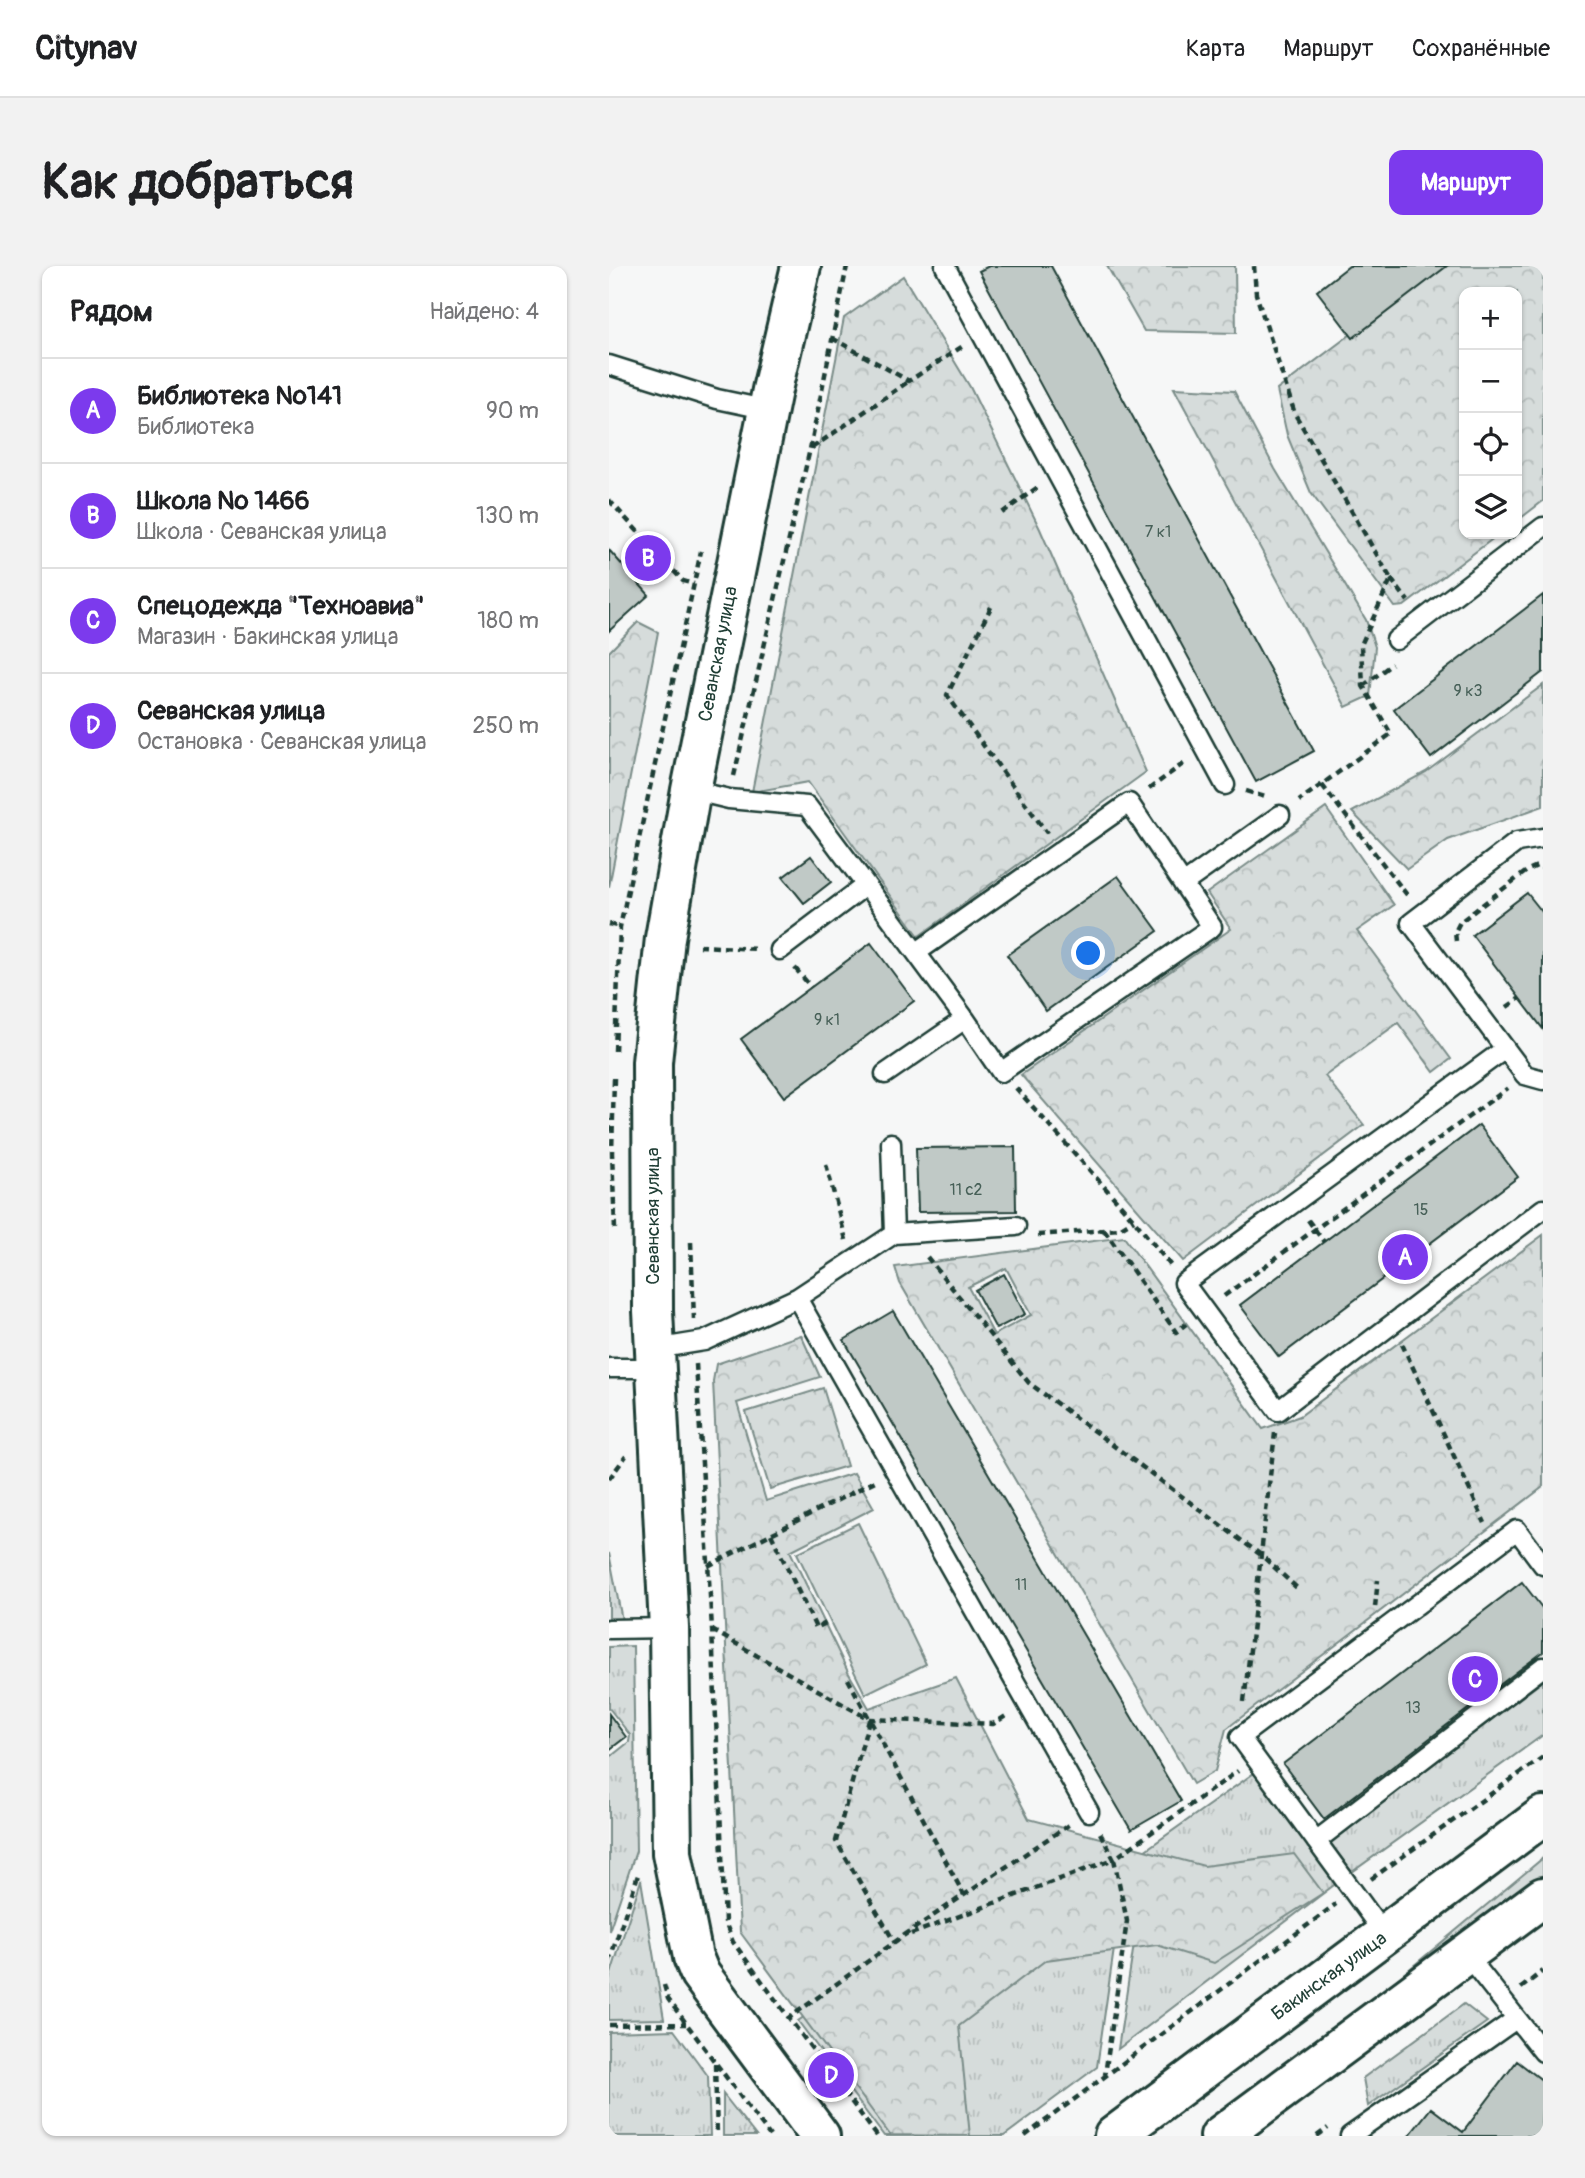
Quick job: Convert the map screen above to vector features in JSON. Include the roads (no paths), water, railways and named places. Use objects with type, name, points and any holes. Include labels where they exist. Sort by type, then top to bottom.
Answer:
[{"type":"street","name":"Севанская улица","points":[[801,266],[691,790],[665,938],[652,1062],[655,1359],[669,1628],[672,1853],[693,1957],[699,1975],[820,2136]]},
{"type":"street","name":"Бакинская улица","points":[[1114,2136],[1543,1816]]},
{"type":"street","points":[[1220,2136],[1543,1897]]},
{"type":"lane","points":[[945,266],[1225,785]]},
{"type":"lane","points":[[609,365],[717,399],[769,410]]},
{"type":"lane","points":[[1396,640],[1543,527]]},
{"type":"lane","points":[[691,790],[729,799],[807,806],[917,952],[1001,1072],[1212,927],[1129,803],[917,952]]},
{"type":"lane","points":[[1183,884],[1280,815]]},
{"type":"lane","points":[[1538,1079],[1505,1049],[1411,923],[1517,842],[1543,838]]},
{"type":"lane","points":[[780,950],[866,885]]},
{"type":"lane","points":[[885,1074],[965,1019]]},
{"type":"lane","points":[[1505,1049],[1184,1283],[1278,1411],[1543,1209]]},
{"type":"lane","points":[[891,1143],[894,1234]]},
{"type":"lane","points":[[609,1368],[655,1359],[797,1298],[894,1234],[1016,1226]]},
{"type":"lane","points":[[797,1298],[1089,1812]]},
{"type":"lane","points":[[1385,1935],[1240,1737],[1517,1530],[1543,1565]]},
{"type":"lane","points":[[609,1629],[669,1628]]},
{"type":"lane","points":[[1316,1841],[1543,1667]]},
{"type":"lane","points":[[1467,1954],[1543,2052]]},
{"type":"lane","points":[[1350,2136],[1516,2019]]},
{"type":"place","name":"Школа № 1466","points":[[648,558]]},
{"type":"place","name":"Библиотека №141","points":[[1405,1257]]},
{"type":"place","name":"Спецодежда \"Техноавиа\"","points":[[1475,1679]]},
{"type":"place","name":"Севанская улица","points":[[831,2075]]}]
